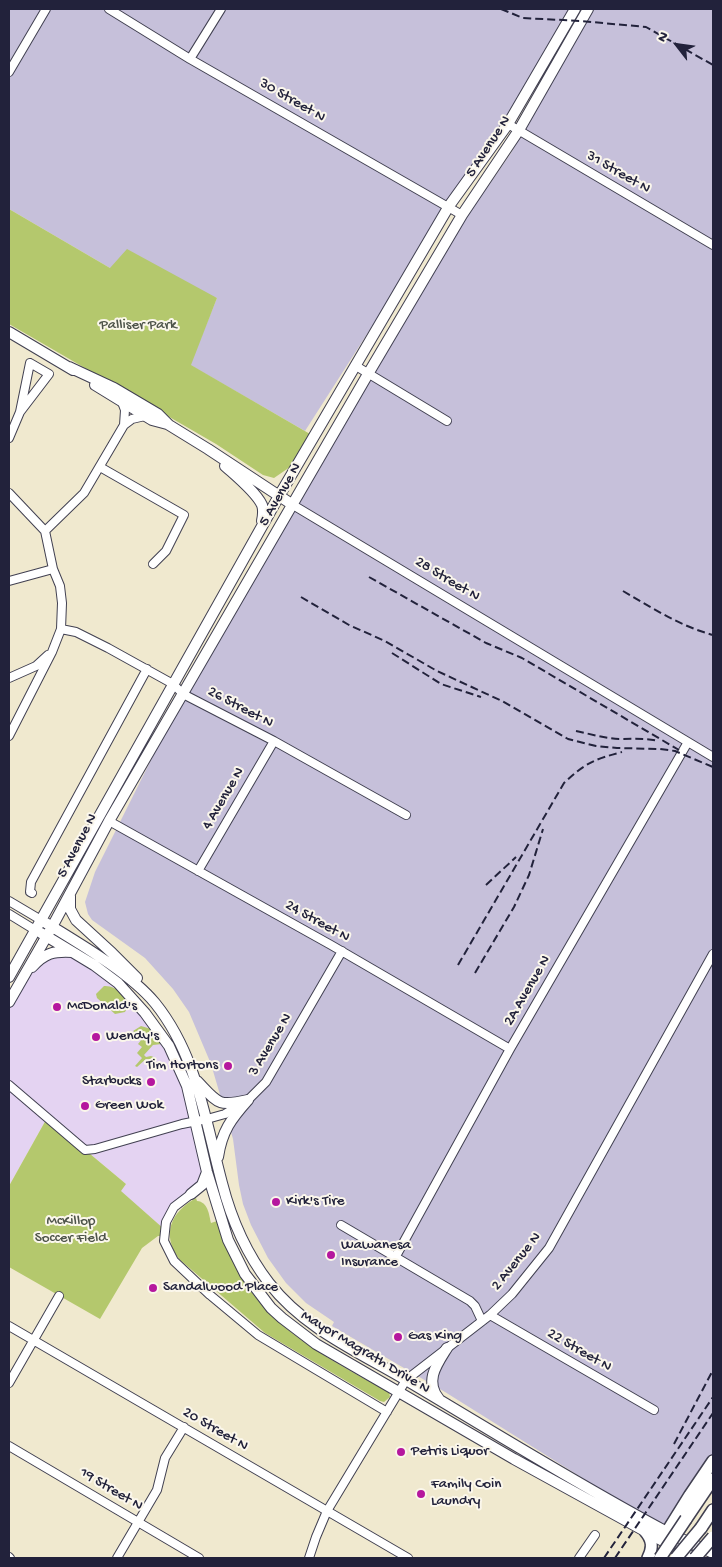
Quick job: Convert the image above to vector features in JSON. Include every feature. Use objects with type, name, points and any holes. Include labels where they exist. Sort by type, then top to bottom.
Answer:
[{"type":"highway","points":[[667,1544],[667,1532],[713,1460]]},
{"type":"highway","points":[[660,1558],[713,1479]]},
{"type":"highway","points":[[676,1558],[713,1510]]},
{"type":"highway","points":[[645,1531],[652,1540],[651,1552],[648,1558]]},
{"type":"highway","points":[[695,1558],[713,1537]]},
{"type":"main road","name":"5 Avenue N","points":[[9,977],[279,496],[449,206],[508,124],[575,9]]},
{"type":"main road","name":"5 Avenue N","points":[[9,1002],[109,821],[368,374],[462,215],[519,130],[588,9]]},
{"type":"main road","name":"28 Street N","points":[[9,332],[69,367],[145,416],[169,425]]},
{"type":"main road","name":"28 Street N","points":[[69,367],[114,388],[158,414],[169,425],[293,506]]},
{"type":"main road","points":[[208,449],[262,504],[263,512],[260,530]]},
{"type":"main road","points":[[70,893],[70,909],[76,920],[142,984],[150,998]]},
{"type":"main road","name":"Mayor Magrath Drive N","points":[[38,925],[119,971],[150,998],[165,1017],[180,1042],[191,1066],[207,1119],[222,1184],[241,1237],[257,1267],[278,1294],[303,1318],[325,1334],[406,1380],[442,1403],[667,1532],[713,1554]]},
{"type":"main road","name":"Mayor Magrath Drive N","points":[[49,932],[118,983],[156,1026],[172,1053],[187,1086],[207,1172],[228,1240],[245,1274],[271,1308],[304,1336],[514,1459],[695,1558]]},
{"type":"main road","points":[[23,977],[46,954],[54,951],[75,953]]},
{"type":"main road","points":[[195,1078],[216,1102],[233,1104],[248,1100]]},
{"type":"main road","points":[[217,1162],[220,1144],[226,1127],[232,1117],[248,1100]]},
{"type":"main road","points":[[191,1194],[202,1185],[207,1172]]},
{"type":"main road","points":[[191,1194],[201,1194],[216,1200]]},
{"type":"main road","points":[[442,1403],[432,1390],[432,1377],[447,1348]]},
{"type":"street","points":[[9,72],[46,9]]},
{"type":"street","name":"30 Street N","points":[[109,9],[190,59],[462,215]]},
{"type":"street","points":[[190,59],[221,9]]},
{"type":"street","name":"31 Street N","points":[[508,124],[713,245]]},
{"type":"street","points":[[9,438],[20,412],[30,363],[49,374],[20,412]]},
{"type":"street","points":[[356,366],[446,421]]},
{"type":"street","points":[[122,402],[125,410],[124,425]]},
{"type":"street","points":[[45,531],[84,493],[124,425],[132,419],[145,416]]},
{"type":"street","points":[[100,467],[184,515],[166,551],[153,564]]},
{"type":"street","points":[[9,493],[45,531],[53,569],[58,577],[61,594],[61,629],[52,652],[9,736]]},
{"type":"street","name":"28 Street N","points":[[293,506],[713,757]]},
{"type":"street","points":[[9,581],[53,569]]},
{"type":"street","name":"26 Street N","points":[[61,629],[76,632],[147,669],[173,684],[183,694],[274,741],[406,815]]},
{"type":"street","points":[[9,678],[36,666],[52,652]]},
{"type":"street","name":"5 Avenue N","points":[[32,893],[30,892],[32,882],[147,669]]},
{"type":"street","name":"4 Avenue N","points":[[198,871],[274,741]]},
{"type":"street","name":"2A Avenue N","points":[[396,1256],[510,1049],[688,742]]},
{"type":"street","name":"24 Street N","points":[[109,821],[342,951],[510,1049]]},
{"type":"street","points":[[9,901],[38,925]]},
{"type":"street","points":[[9,914],[38,925]]},
{"type":"street","name":"3 Avenue N","points":[[9,1085],[85,1150],[96,1149],[182,1124],[225,1114],[248,1100],[266,1082],[342,951]]},
{"type":"street","name":"2 Avenue N","points":[[309,1558],[328,1511],[406,1380],[490,1315],[512,1294],[549,1248],[713,954]]},
{"type":"street","points":[[191,1194],[174,1207],[166,1222],[164,1241],[174,1261],[252,1330],[284,1352],[387,1412]]},
{"type":"street","points":[[341,1225],[470,1301],[475,1306],[482,1321]]},
{"type":"street","points":[[9,1383],[59,1296]]},
{"type":"street","name":"22 Street N","points":[[490,1315],[654,1410]]},
{"type":"street","name":"20 Street N","points":[[9,1326],[408,1558]]},
{"type":"street","points":[[117,1558],[157,1490],[165,1458],[184,1427]]},
{"type":"street","name":"19 Street N","points":[[9,1446],[199,1558]]},
{"type":"street","points":[[579,1558],[595,1535]]},
{"type":"shaded area","points":[[9,9],[576,9],[508,124],[449,206],[305,431],[190,365],[217,298],[110,268],[9,209]]},
{"type":"shaded area","points":[[594,9],[713,9],[713,1481],[675,1536],[445,1392],[332,1326],[334,1322],[306,1303],[286,1283],[268,1258],[251,1225],[243,1204],[233,1139],[211,1064],[189,1012],[173,989],[145,958],[92,920],[88,914],[85,902],[95,872],[175,712],[453,237],[511,153]]},
{"type":"shaded area","points":[[61,951],[109,976],[172,1053],[207,1172],[178,1203],[164,1229],[120,1191],[126,1184],[47,1118],[9,1186],[9,1002],[36,964]]},
{"type":"green space","name":"Palliser Park","points":[[9,209],[110,268],[127,249],[217,298],[191,365],[310,434],[290,467],[274,478],[263,475],[216,444],[9,324]]},
{"type":"green space","points":[[104,986],[118,990],[122,994],[127,1002],[125,1012],[115,1014],[97,998],[96,994]]},
{"type":"green space","points":[[141,1026],[151,1029],[162,1044],[153,1045],[144,1055],[156,1058],[155,1061],[146,1059],[137,1067],[135,1066],[142,1058],[137,1053],[142,1047],[138,1044],[142,1039],[133,1031]]},
{"type":"green space","name":"McKillop Soccer Field","points":[[47,1118],[126,1184],[121,1191],[164,1229],[164,1236],[158,1236],[142,1248],[100,1319],[9,1267],[9,1186]]},
{"type":"green space","points":[[196,1198],[197,1201],[206,1206],[211,1223],[217,1221],[229,1254],[244,1282],[262,1305],[283,1326],[306,1344],[389,1392],[390,1397],[384,1402],[380,1401],[265,1333],[179,1259],[171,1241],[171,1224],[180,1210]]},
{"type":"railway","points":[[501,9],[523,18],[646,27],[713,65]]},
{"type":"railway","points":[[369,577],[486,643],[522,658],[679,750]]},
{"type":"railway","points":[[623,591],[678,622],[713,635]]},
{"type":"railway","points":[[301,597],[349,625],[385,641],[437,671],[502,701],[568,739],[596,746],[675,751],[713,767]]},
{"type":"railway","points":[[392,653],[441,684],[481,697]]},
{"type":"railway","points":[[576,731],[619,739],[659,741]]},
{"type":"railway","points":[[458,965],[564,783],[591,763],[622,752]]},
{"type":"railway","points":[[475,973],[514,907],[529,875],[543,829]]},
{"type":"railway","points":[[486,885],[516,857]]},
{"type":"railway","points":[[674,1444],[713,1370]]},
{"type":"railway","points":[[604,1558],[713,1397]]},
{"type":"railway","points":[[615,1558],[713,1413]]},
{"type":"place","name":"McDonald's","points":[[57,1007]]},
{"type":"place","name":"Wendy's","points":[[96,1037]]},
{"type":"place","name":"Tim Hortons","points":[[228,1066]]},
{"type":"place","name":"Starbucks","points":[[151,1082]]},
{"type":"place","name":"Green Wok","points":[[85,1106]]},
{"type":"place","name":"Kirk's Tire","points":[[276,1202]]},
{"type":"place","name":"Wawanesa Insurance","points":[[331,1255]]},
{"type":"place","name":"Sandalwood Place","points":[[153,1288]]},
{"type":"place","name":"Gas King","points":[[398,1337]]},
{"type":"place","name":"Petris Liquor","points":[[401,1452]]},
{"type":"place","name":"Family Coin Laundry","points":[[421,1494]]}]
